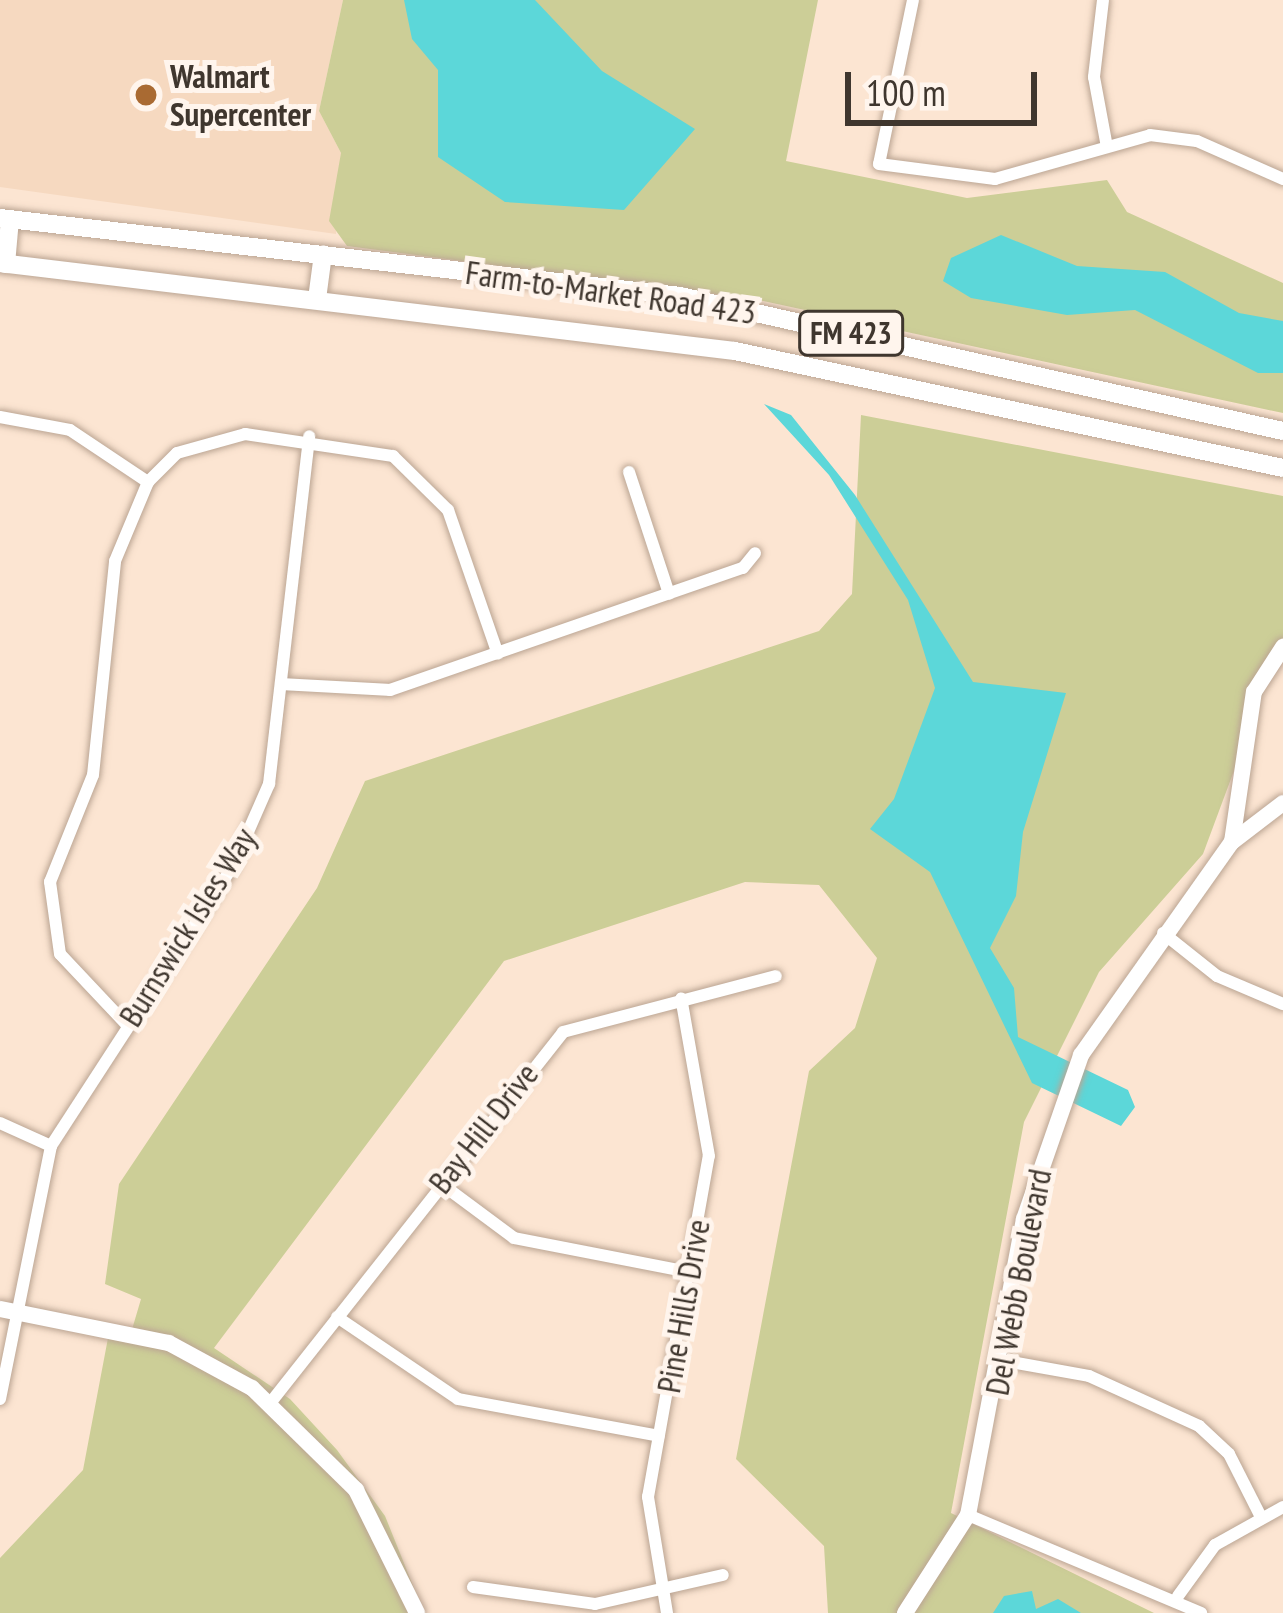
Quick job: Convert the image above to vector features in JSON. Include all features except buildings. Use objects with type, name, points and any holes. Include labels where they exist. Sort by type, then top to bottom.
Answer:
[{"type":"main road","name":"Farm-to-Market Road 423","points":[[5,218],[680,296],[1283,431]]},
{"type":"main road","points":[[3,263],[5,218]]},
{"type":"main road","points":[[317,298],[323,254]]},
{"type":"main road","name":"Farm-to-Market Road 423","points":[[3,263],[317,298],[884,376],[1283,468]]},
{"type":"street","points":[[913,0],[879,164],[995,179],[1106,142],[1197,141],[1283,179]]},
{"type":"street","points":[[1103,0],[1094,76],[1106,142]]},
{"type":"street","points":[[0,417],[70,430],[148,482]]},
{"type":"street","points":[[126,1024],[60,954],[50,882],[93,775],[115,561],[148,482],[210,438],[309,436],[393,456],[430,487],[461,538],[498,654]]},
{"type":"street","name":"Burnswick Isles Way","points":[[0,1399],[8,1310],[51,1146],[253,825],[282,684],[309,436]]},
{"type":"street","points":[[629,472],[669,594]]},
{"type":"street","points":[[282,684],[390,689],[743,568],[754,553]]},
{"type":"street","name":"Del Webb Boulevard","points":[[1232,842],[1254,692],[1283,647]]},
{"type":"street","name":"Del Webb Boulevard","points":[[905,1613],[968,1515],[1055,1113],[1081,1055],[1162,932],[1232,842],[1283,803]]},
{"type":"street","points":[[1162,932],[1217,976],[1283,1004]]},
{"type":"street","name":"Bay Hill Drive","points":[[271,1402],[563,1032],[776,976]]},
{"type":"street","name":"Pine Hills Drive","points":[[668,1613],[648,1497],[709,1156],[681,998]]},
{"type":"street","points":[[0,1123],[51,1146]]},
{"type":"street","points":[[440,1183],[514,1238],[689,1272]]},
{"type":"street","points":[[8,1310],[169,1343],[271,1402],[356,1490],[417,1613]]},
{"type":"street","points":[[338,1317],[458,1399],[659,1436]]},
{"type":"street","points":[[1000,1360],[1089,1376],[1199,1426],[1229,1454],[1260,1515]]},
{"type":"street","points":[[1178,1596],[1215,1545],[1260,1515],[1283,1507]]},
{"type":"street","points":[[968,1515],[1178,1596],[1201,1613]]},
{"type":"street","points":[[473,1586],[595,1604],[723,1575]]},
{"type":"shaded area","points":[[0,0],[343,0],[319,111],[341,153],[336,234],[0,187]]},
{"type":"green space","points":[[343,0],[818,0],[786,161],[967,198],[1107,180],[1127,212],[1283,283],[1283,413],[754,299],[347,246],[329,221],[341,153],[319,111]]},
{"type":"green space","points":[[861,415],[1283,496],[1283,639],[1203,854],[1099,972],[1024,1122],[951,1513],[1154,1613],[828,1613],[824,1546],[736,1459],[809,1071],[855,1028],[877,958],[819,885],[745,882],[504,961],[214,1348],[290,1399],[337,1450],[385,1516],[424,1613],[0,1613],[0,1558],[83,1470],[108,1338],[128,1343],[141,1299],[105,1284],[119,1184],[317,888],[365,781],[819,631],[852,594]]},
{"type":"water","points":[[404,0],[535,0],[602,71],[695,129],[624,210],[505,202],[438,157],[438,70],[412,39]]},
{"type":"water","points":[[1001,235],[1077,266],[1165,272],[1239,313],[1283,321],[1283,373],[1258,373],[1135,310],[1067,315],[971,298],[943,281],[951,258]]},
{"type":"water","points":[[764,404],[791,415],[855,495],[973,682],[1066,693],[1023,832],[1016,896],[990,948],[1014,988],[1018,1037],[1128,1090],[1135,1107],[1121,1126],[1032,1083],[930,872],[870,829],[894,799],[935,688],[908,600],[829,475]]},
{"type":"water","points":[[1032,1591],[1036,1609],[1058,1599],[1081,1613],[993,1613],[1004,1596]]},
{"type":"place","name":"Walmart Supercenter","points":[[146,95]]}]
